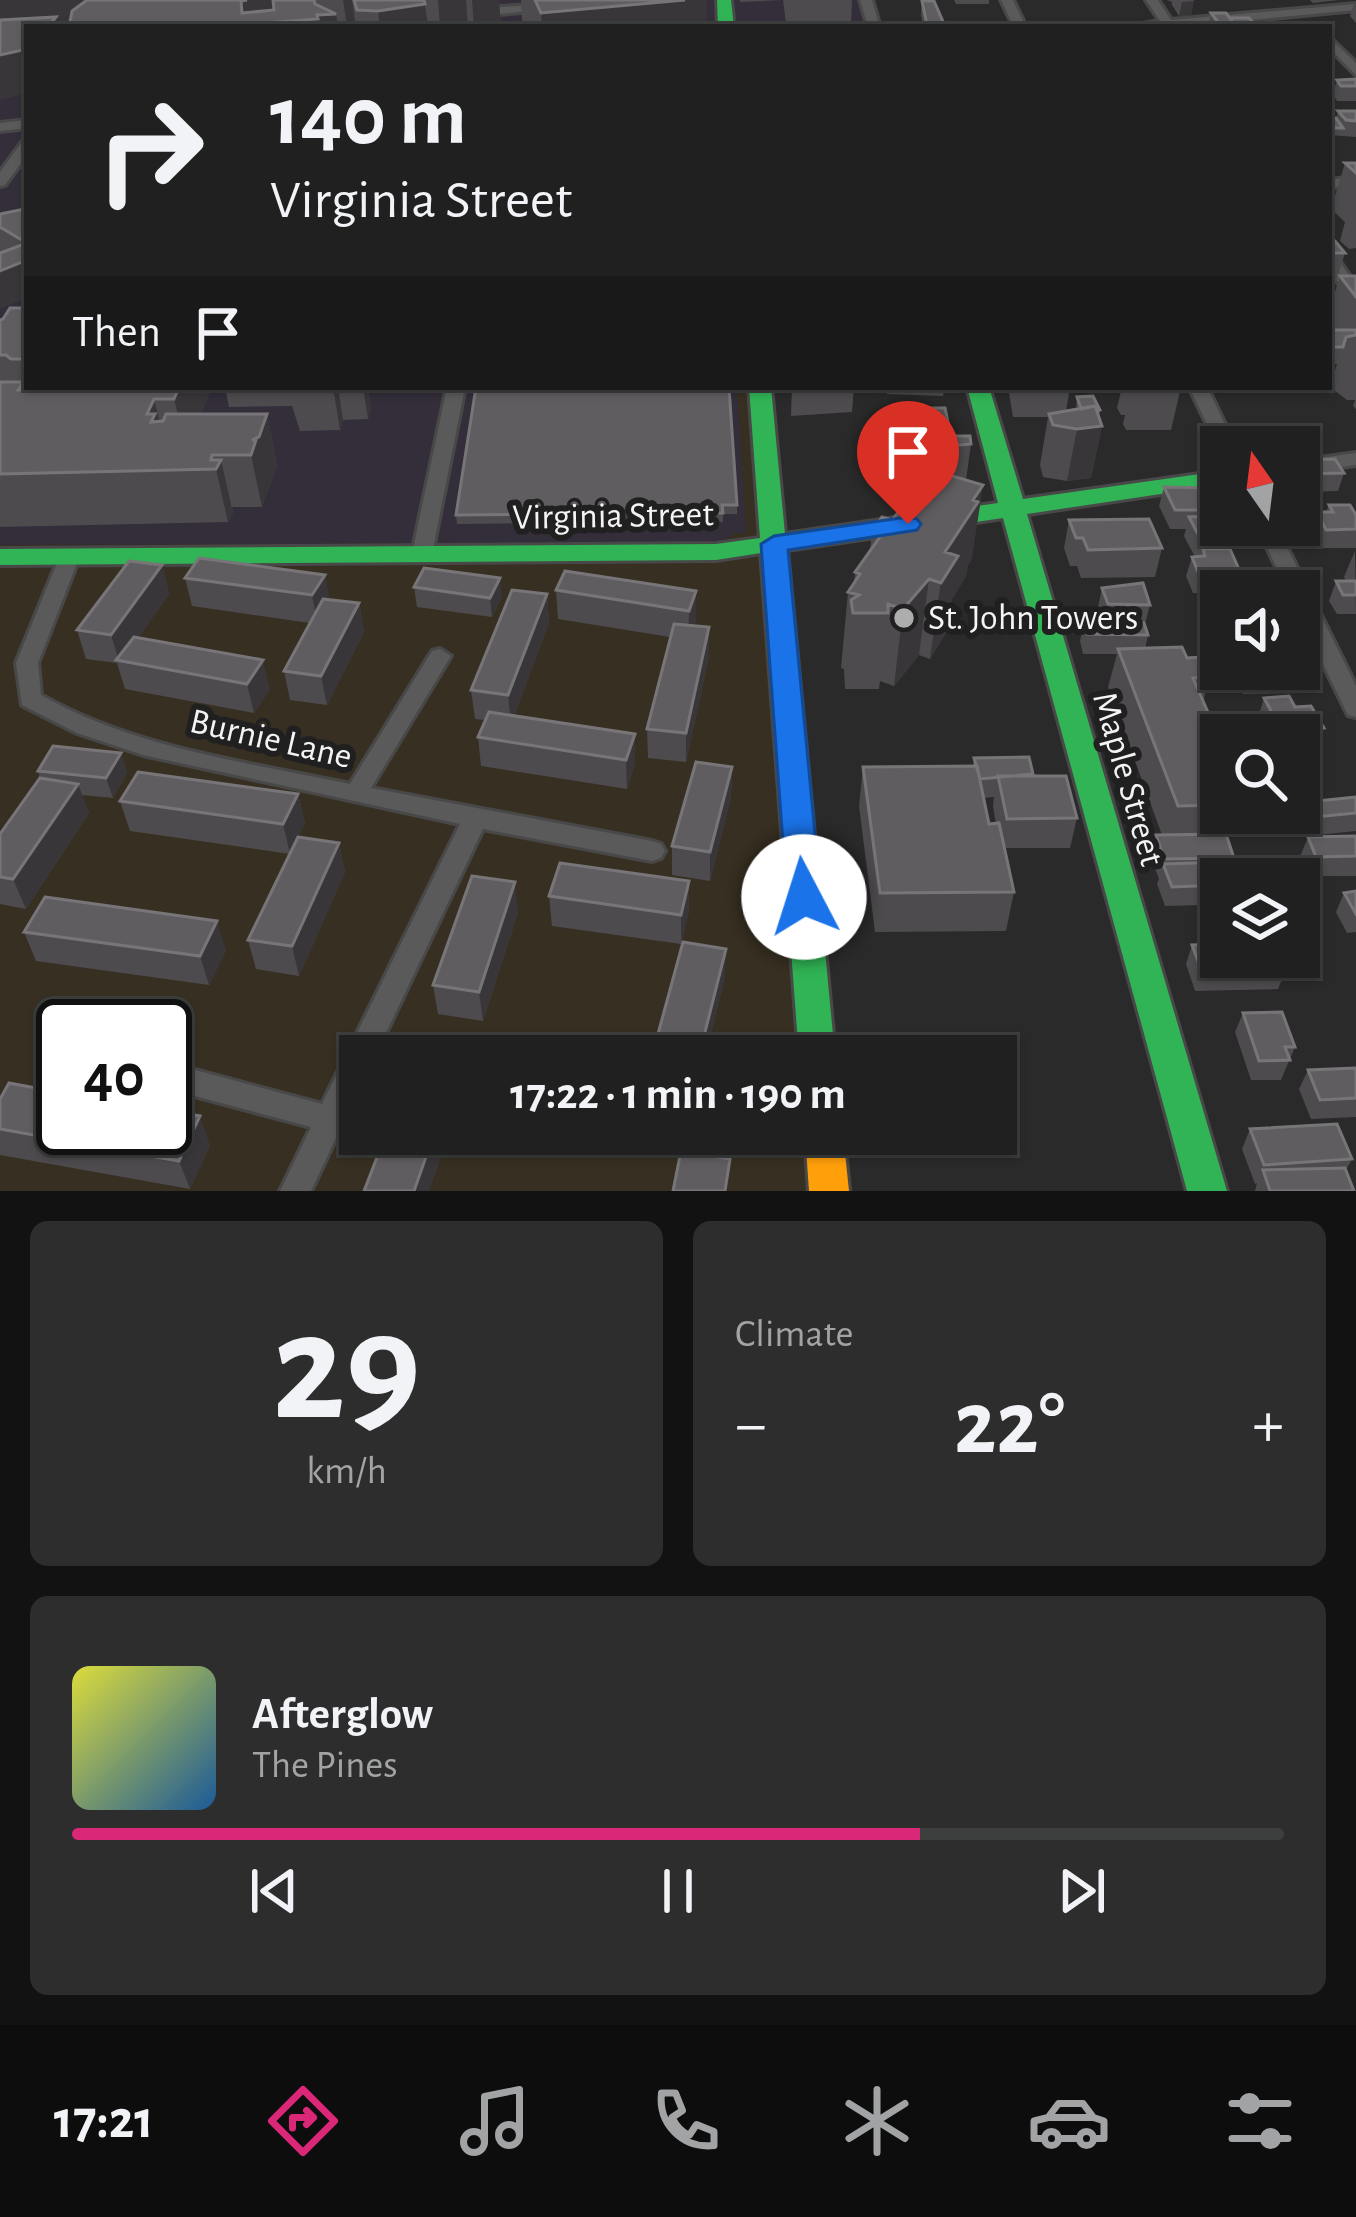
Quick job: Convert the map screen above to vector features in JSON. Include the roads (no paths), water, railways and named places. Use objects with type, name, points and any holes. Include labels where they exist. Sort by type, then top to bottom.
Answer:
[{"type":"street","points":[[1293,0],[1314,24]]},
{"type":"street","points":[[463,14],[562,6]]},
{"type":"street","points":[[1179,24],[1356,7]]},
{"type":"street","points":[[1332,44],[1356,71]]},
{"type":"street","points":[[0,182],[24,150]]},
{"type":"street","points":[[1332,263],[1356,297]]},
{"type":"street","points":[[422,554],[455,390]]},
{"type":"street","points":[[760,390],[815,1035]]},
{"type":"street","name":"Maple Street","points":[[979,390],[1208,1191]]},
{"type":"street","points":[[1199,390],[1217,426]]},
{"type":"street","points":[[1320,464],[1356,458]]},
{"type":"street","name":"Virginia Street","points":[[0,557],[716,552],[1200,481]]},
{"type":"street","name":"Burnie Lane","points":[[69,558],[27,663],[30,699],[67,723],[137,746],[356,794],[652,851]]},
{"type":"street","points":[[1320,635],[1356,709]]},
{"type":"street","points":[[356,794],[440,656]]},
{"type":"street","points":[[371,1035],[475,819]]},
{"type":"street","points":[[192,1083],[330,1119]]},
{"type":"street","points":[[295,1191],[339,1100]]},
{"type":"street","points":[[826,1155],[829,1191]]},
{"type":"place","name":"St. John Towers","points":[[904,618]]}]
